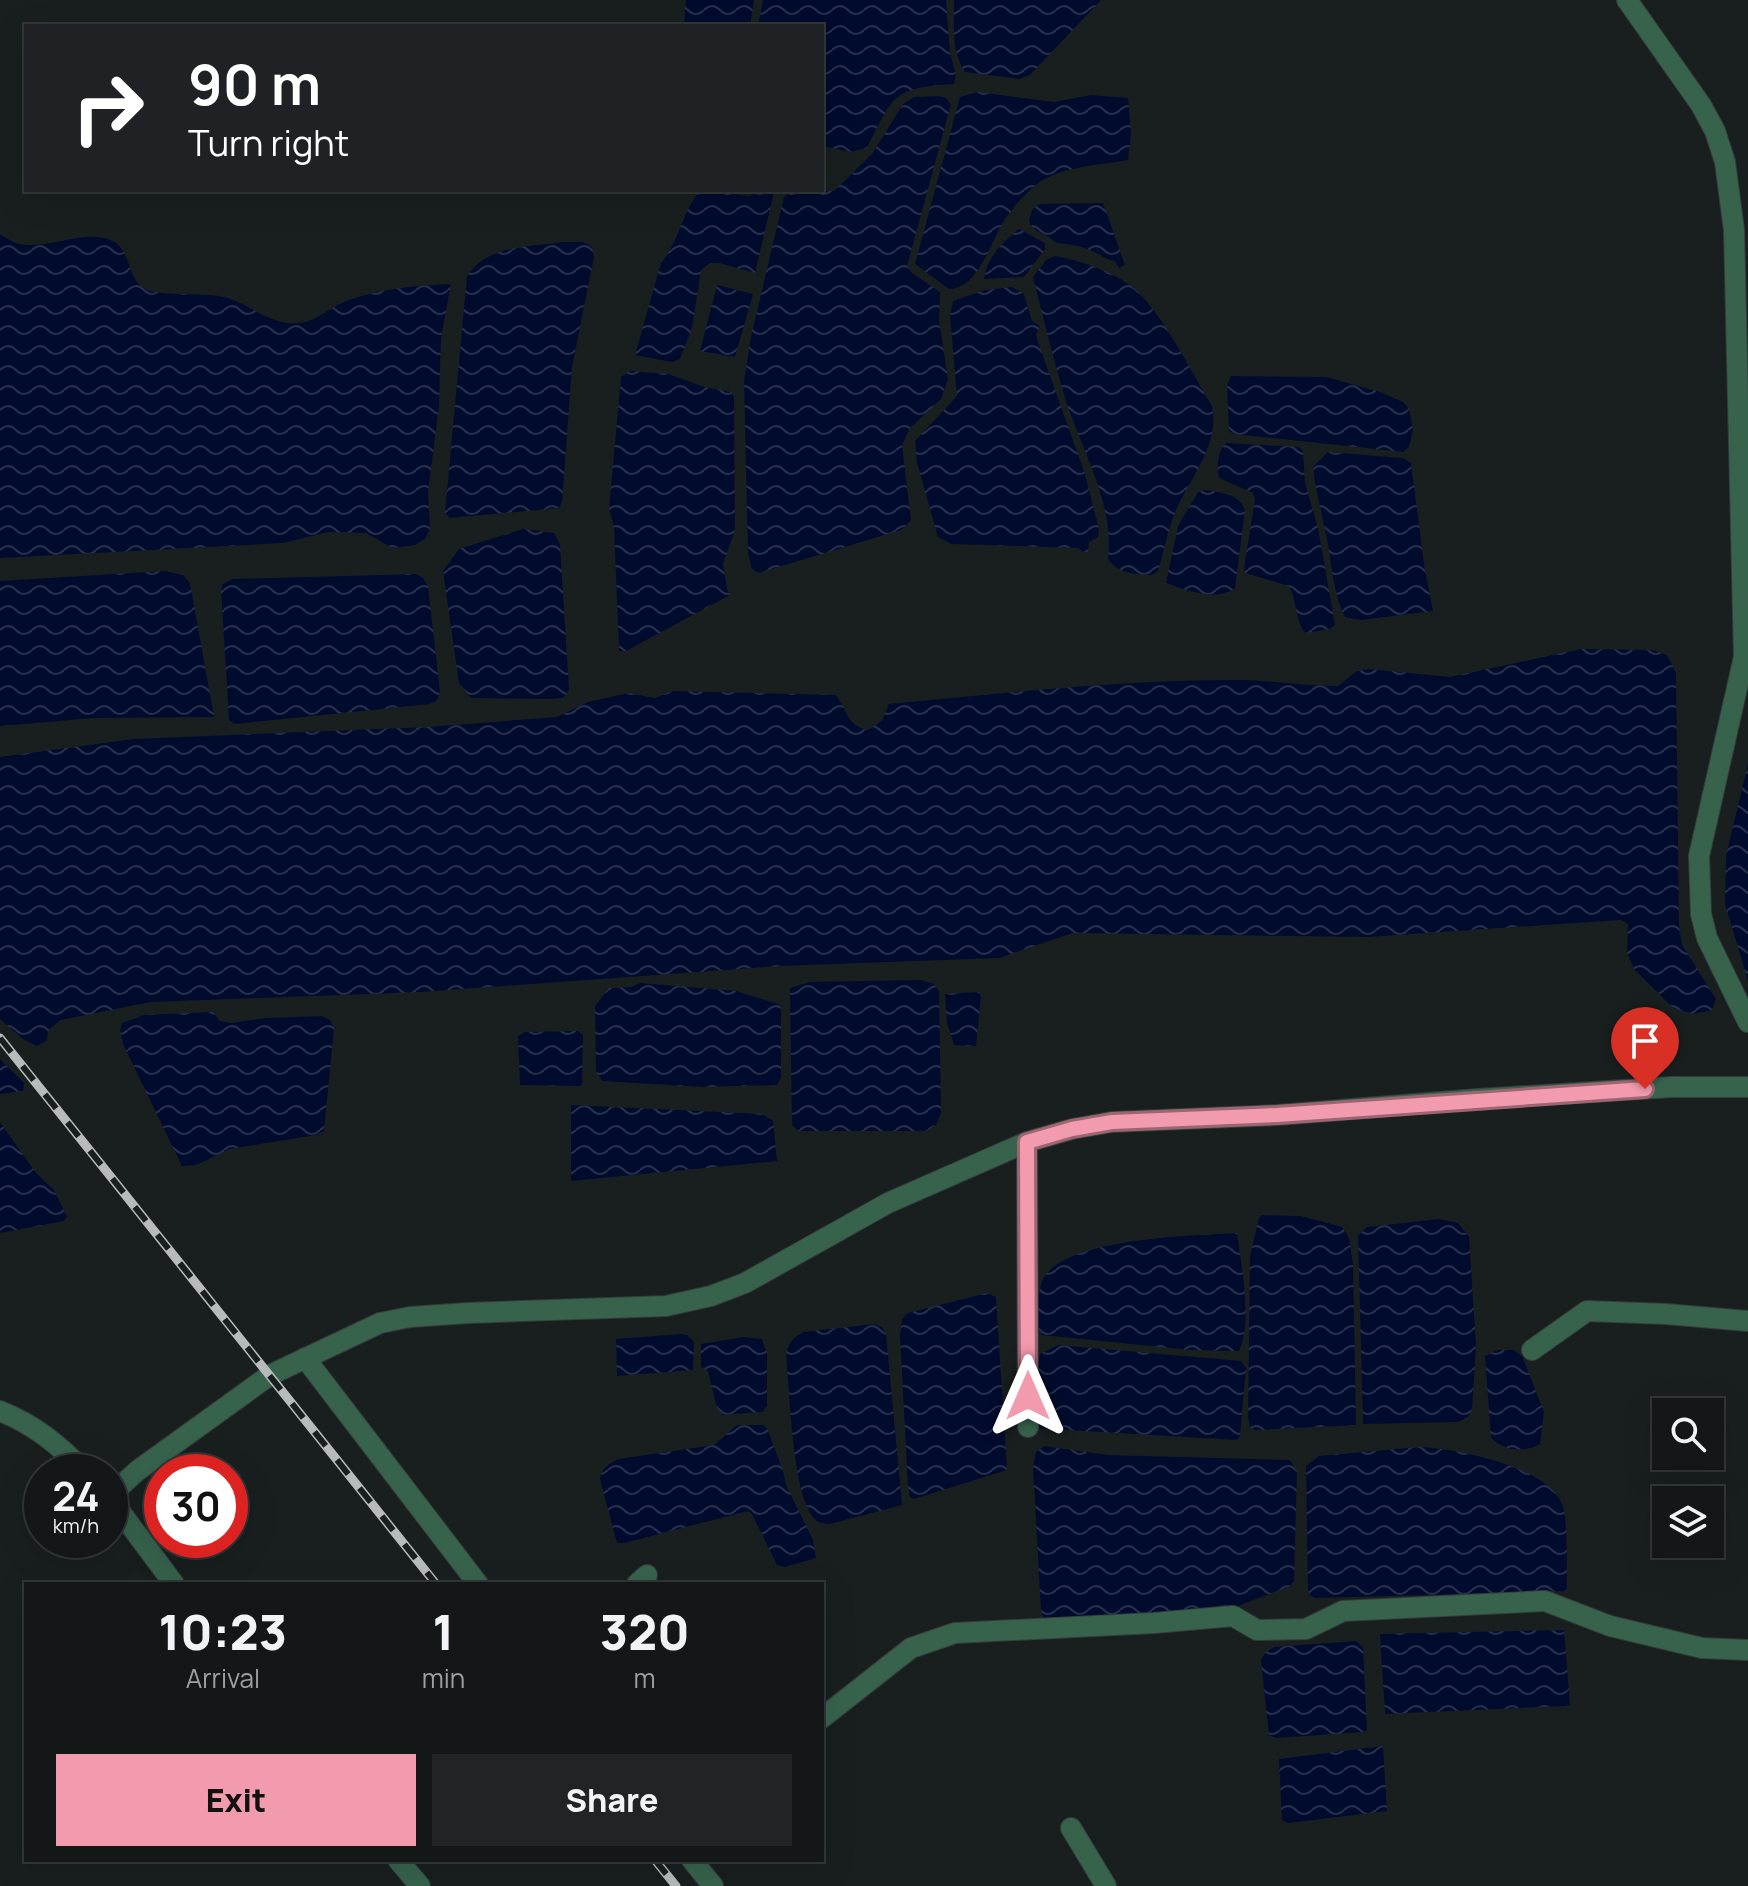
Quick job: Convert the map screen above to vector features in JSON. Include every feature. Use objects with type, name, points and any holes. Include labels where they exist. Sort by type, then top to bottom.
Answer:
[{"type":"street","points":[[1627,0],[1701,105],[1715,131],[1731,196],[1744,657],[1699,856],[1699,885],[1707,938],[1748,1022]]},
{"type":"street","points":[[128,1480],[270,1375],[380,1323],[410,1317],[666,1306],[711,1296],[745,1283],[888,1203],[1027,1142],[1072,1129],[1112,1122],[1277,1115],[1478,1099],[1672,1087],[1748,1087]]},
{"type":"street","points":[[1027,1142],[1028,1427]]},
{"type":"street","points":[[1532,1350],[1587,1311],[1748,1321]]},
{"type":"street","points":[[305,1358],[476,1582]]},
{"type":"street","points":[[0,1411],[25,1421],[45,1434],[66,1454]]},
{"type":"street","points":[[128,1521],[173,1582]]},
{"type":"street","points":[[824,1716],[911,1648],[955,1633],[1233,1616],[1257,1630],[1306,1629],[1343,1611],[1545,1601],[1610,1626],[1702,1648],[1748,1650]]},
{"type":"street","points":[[1071,1828],[1106,1886]]},
{"type":"street","points":[[400,1862],[420,1886]]},
{"type":"street","points":[[694,1862],[713,1886]]},
{"type":"water","points":[[686,0],[754,0],[750,24],[684,24]]},
{"type":"water","points":[[763,0],[946,0],[950,53],[956,75],[954,84],[918,88],[897,98],[883,116],[867,148],[851,152],[824,146],[824,24],[758,24]]},
{"type":"water","points":[[954,0],[1101,0],[1030,75],[1019,79],[965,72],[955,47]]},
{"type":"water","points":[[978,92],[1054,102],[1091,95],[1128,98],[1131,133],[1128,160],[1076,168],[1039,183],[1022,197],[1005,219],[976,272],[959,287],[949,289],[915,264],[960,97]]},
{"type":"water","points":[[939,96],[951,104],[907,266],[912,273],[940,292],[939,320],[948,379],[941,399],[910,428],[902,445],[911,520],[901,530],[759,573],[752,569],[748,554],[744,381],[751,337],[784,197],[792,192],[834,191],[872,154],[903,104],[914,97]]},
{"type":"water","points":[[699,192],[749,196],[774,192],[755,273],[710,263],[701,270],[692,328],[680,359],[672,362],[635,355],[661,263]]},
{"type":"water","points":[[1103,203],[1125,265],[1119,268],[1115,261],[1087,249],[1056,243],[1034,229],[1029,221],[1032,210],[1039,204]]},
{"type":"water","points":[[1019,229],[1045,243],[1045,249],[1024,277],[984,279],[996,251]]},
{"type":"water","points":[[0,234],[16,243],[28,245],[102,237],[119,246],[136,280],[147,290],[229,298],[288,323],[306,322],[342,303],[374,293],[451,284],[441,338],[439,406],[428,493],[430,528],[426,538],[415,545],[392,548],[366,533],[328,532],[283,543],[0,558]]},
{"type":"water","points":[[562,242],[583,242],[592,247],[594,257],[572,367],[562,502],[559,508],[450,518],[445,513],[467,276],[475,266],[497,253]]},
{"type":"water","points":[[1055,256],[1104,271],[1142,296],[1175,342],[1212,406],[1212,434],[1208,447],[1176,510],[1158,571],[1152,575],[1122,570],[1108,559],[1109,538],[1102,497],[1065,398],[1033,277],[1046,260]]},
{"type":"water","points":[[717,285],[753,294],[735,357],[700,351]]},
{"type":"water","points":[[1012,287],[1024,294],[1032,321],[1040,326],[1036,335],[1039,345],[1085,474],[1099,529],[1098,537],[1089,542],[1088,552],[1078,548],[951,544],[938,537],[917,463],[915,441],[957,396],[950,316],[953,301],[985,290]]},
{"type":"water","points":[[630,371],[668,374],[704,387],[731,392],[734,397],[735,530],[723,564],[730,595],[626,651],[619,651],[614,526],[609,509],[621,377]]},
{"type":"water","points":[[1231,376],[1326,377],[1380,392],[1403,402],[1409,409],[1413,430],[1409,447],[1403,452],[1234,434],[1229,431],[1227,385]]},
{"type":"water","points":[[1226,443],[1299,447],[1303,451],[1305,483],[1318,528],[1335,625],[1330,629],[1305,633],[1289,586],[1245,573],[1255,499],[1253,493],[1219,478],[1218,459]]},
{"type":"water","points":[[1328,452],[1403,458],[1411,463],[1433,611],[1361,620],[1345,617],[1335,586],[1313,467]]},
{"type":"water","points":[[1205,490],[1234,497],[1245,510],[1235,588],[1219,594],[1200,593],[1166,583],[1178,526],[1198,492]]},
{"type":"water","points":[[523,529],[554,533],[560,544],[569,690],[563,698],[471,698],[459,683],[443,571],[459,549]]},
{"type":"water","points":[[165,571],[183,575],[190,583],[214,717],[93,718],[0,726],[0,581]]},
{"type":"water","points":[[416,574],[428,586],[440,692],[437,700],[430,704],[235,724],[229,720],[223,584],[232,579]]},
{"type":"water","points":[[1581,649],[1652,650],[1667,655],[1676,673],[1679,925],[1682,945],[1716,999],[1712,1010],[1693,1014],[1673,1008],[1634,969],[1627,952],[1628,924],[1621,920],[1367,937],[1073,933],[999,958],[780,966],[421,992],[151,1002],[61,1020],[49,1029],[46,1041],[37,1046],[23,1039],[0,1019],[0,757],[134,739],[428,727],[557,717],[588,702],[628,693],[655,698],[673,691],[836,695],[851,721],[868,730],[882,721],[889,704],[1156,682],[1245,680],[1338,686],[1357,671],[1369,669],[1450,677]]},
{"type":"water","points":[[1748,764],[1748,981],[1725,904],[1726,856]]},
{"type":"water","points":[[920,980],[934,984],[939,991],[941,1113],[936,1125],[926,1131],[798,1131],[792,1125],[790,988],[809,982]]},
{"type":"water","points":[[640,983],[736,991],[781,1005],[781,1078],[777,1085],[703,1087],[602,1081],[596,1071],[595,1006],[609,988],[631,987]]},
{"type":"water","points":[[978,992],[981,996],[976,1046],[954,1045],[947,1023],[945,994]]},
{"type":"water","points":[[213,1012],[220,1021],[232,1023],[265,1018],[322,1016],[330,1020],[334,1028],[324,1131],[316,1135],[230,1149],[196,1165],[182,1166],[123,1044],[120,1031],[122,1023],[144,1015]]},
{"type":"water","points":[[578,1031],[583,1035],[582,1086],[520,1085],[518,1036],[525,1032]]},
{"type":"water","points":[[0,1059],[24,1083],[23,1091],[0,1094]]},
{"type":"water","points":[[571,1105],[762,1114],[773,1121],[777,1161],[571,1181]]},
{"type":"water","points":[[0,1122],[36,1173],[54,1190],[67,1217],[64,1221],[0,1233]]},
{"type":"water","points":[[1262,1215],[1301,1216],[1342,1227],[1349,1238],[1353,1264],[1356,1425],[1255,1430],[1250,1427],[1250,1256]]},
{"type":"water","points":[[1439,1219],[1458,1223],[1469,1237],[1476,1345],[1472,1410],[1468,1417],[1458,1422],[1363,1424],[1358,1236],[1367,1227]]},
{"type":"water","points":[[1237,1233],[1246,1310],[1239,1351],[1190,1350],[1042,1335],[1038,1328],[1041,1284],[1056,1265],[1077,1255],[1132,1241]]},
{"type":"water","points":[[987,1293],[996,1297],[1007,1470],[914,1499],[910,1497],[908,1487],[900,1336],[902,1319],[908,1313]]},
{"type":"water","points":[[875,1324],[882,1327],[886,1334],[902,1505],[830,1524],[823,1523],[813,1517],[800,1486],[793,1440],[787,1351],[792,1341],[804,1332]]},
{"type":"water","points":[[687,1335],[694,1342],[693,1370],[617,1376],[616,1339]]},
{"type":"water","points":[[743,1337],[762,1339],[767,1354],[767,1406],[762,1412],[723,1415],[717,1408],[708,1371],[701,1367],[701,1344]]},
{"type":"water","points":[[1058,1345],[1241,1361],[1246,1368],[1240,1436],[1237,1440],[1032,1428],[1030,1424],[1040,1354]]},
{"type":"water","points":[[1498,1350],[1514,1350],[1522,1356],[1544,1412],[1540,1444],[1534,1447],[1508,1448],[1491,1437],[1485,1356]]},
{"type":"water","points":[[737,1425],[763,1425],[767,1428],[786,1485],[813,1540],[816,1558],[785,1567],[777,1565],[748,1511],[617,1543],[600,1479],[606,1466],[619,1459],[714,1445]]},
{"type":"water","points":[[1044,1446],[1108,1455],[1290,1460],[1297,1472],[1294,1581],[1288,1587],[1217,1614],[1044,1619],[1033,1468],[1036,1452]]},
{"type":"water","points":[[1419,1447],[1455,1451],[1499,1462],[1539,1480],[1553,1491],[1562,1504],[1566,1522],[1567,1591],[1311,1596],[1308,1591],[1306,1466],[1319,1456]]},
{"type":"water","points":[[1564,1630],[1570,1704],[1566,1706],[1385,1714],[1380,1634]]},
{"type":"water","points":[[1356,1641],[1363,1647],[1367,1730],[1276,1738],[1269,1735],[1261,1660],[1265,1653],[1274,1647]]},
{"type":"water","points":[[1383,1746],[1387,1811],[1288,1823],[1282,1820],[1279,1759]]},
{"type":"railway","points":[[0,1038],[434,1582]]},
{"type":"railway","points":[[657,1862],[676,1886]]},
{"type":"route","points":[[1028,1396],[1027,1142],[1112,1122],[1277,1115],[1645,1089]]}]
